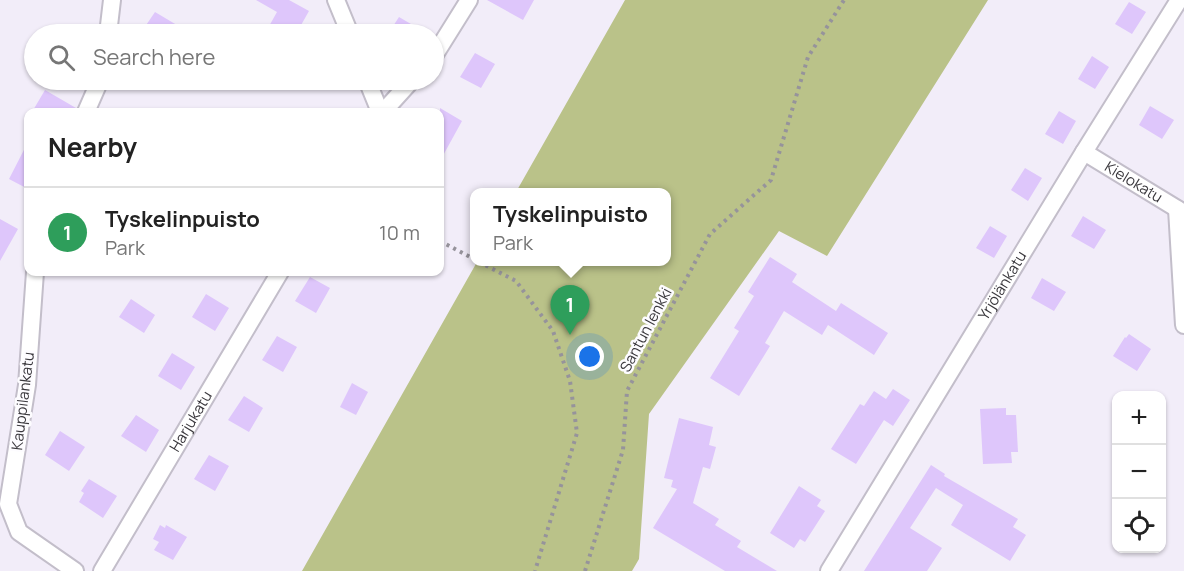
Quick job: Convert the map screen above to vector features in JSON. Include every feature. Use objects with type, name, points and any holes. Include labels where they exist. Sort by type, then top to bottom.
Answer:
[{"type":"street","points":[[109,24],[112,0]]},
{"type":"street","points":[[336,0],[346,24]]},
{"type":"street","points":[[444,40],[469,0]]},
{"type":"street","name":"Yrjölänkatu","points":[[829,571],[1179,0]]},
{"type":"street","points":[[88,108],[96,90]]},
{"type":"street","points":[[372,90],[380,108]]},
{"type":"street","points":[[386,108],[403,90]]},
{"type":"street","name":"Kielokatu","points":[[1084,152],[1180,211]]},
{"type":"street","points":[[1180,211],[1184,326]]},
{"type":"street","name":"Kauppilankatu","points":[[35,276],[27,385],[8,504],[19,532],[75,571]]},
{"type":"street","name":"Harjukatu","points":[[102,571],[278,276]]},
{"type":"path","name":"Santun lenkki","points":[[585,571],[623,450],[627,392],[710,234],[771,180],[808,57],[844,0]]},
{"type":"path","points":[[444,243],[470,257]]},
{"type":"path","points":[[488,266],[516,281],[553,331],[570,381],[577,433],[535,571]]},
{"type":"green space","points":[[625,0],[988,0],[827,256],[779,231],[649,414],[639,559],[632,571],[302,571],[475,266],[671,266],[671,188],[518,188]]},
{"type":"building","points":[[256,0],[289,0],[309,11],[302,24],[270,24],[277,12]]},
{"type":"building","points":[[487,0],[534,0],[523,20]]},
{"type":"building","points":[[1129,2],[1146,12],[1132,34],[1115,24]]},
{"type":"building","points":[[155,12],[175,24],[147,24]]},
{"type":"building","points":[[399,17],[411,24],[394,24]]},
{"type":"building","points":[[475,53],[495,64],[481,88],[460,77]]},
{"type":"building","points":[[1092,56],[1109,67],[1095,89],[1078,79]]},
{"type":"building","points":[[45,90],[76,108],[34,108]]},
{"type":"building","points":[[1150,106],[1174,120],[1162,139],[1139,125]]},
{"type":"building","points":[[444,110],[462,121],[444,154]]},
{"type":"building","points":[[1059,111],[1076,121],[1063,144],[1045,134]]},
{"type":"building","points":[[24,150],[24,187],[9,179]]},
{"type":"building","points":[[1025,168],[1042,178],[1028,201],[1011,190]]},
{"type":"building","points":[[1083,216],[1106,230],[1094,249],[1071,236]]},
{"type":"building","points":[[0,219],[18,229],[0,261]]},
{"type":"building","points":[[990,226],[1007,236],[994,258],[976,248]]},
{"type":"building","points":[[770,257],[797,274],[792,282],[836,311],[841,303],[888,333],[874,355],[828,325],[822,335],[784,311],[765,343],[770,346],[739,396],[710,378],[739,331],[734,328],[754,296],[748,292]]},
{"type":"building","points":[[310,277],[330,288],[316,313],[295,301]]},
{"type":"building","points":[[1042,278],[1066,292],[1054,311],[1031,298]]},
{"type":"building","points":[[206,294],[229,308],[215,331],[192,317]]},
{"type":"building","points":[[131,299],[155,315],[144,333],[119,317]]},
{"type":"building","points":[[1129,334],[1151,349],[1137,371],[1113,356]]},
{"type":"building","points":[[277,336],[297,347],[283,372],[262,360]]},
{"type":"building","points":[[172,353],[195,367],[181,390],[158,376]]},
{"type":"building","points":[[352,383],[368,392],[356,415],[340,407]]},
{"type":"building","points":[[893,389],[910,400],[893,426],[884,420],[856,464],[831,449],[860,404],[864,406],[874,391],[886,399]]},
{"type":"building","points":[[244,396],[263,408],[249,432],[228,420]]},
{"type":"building","points":[[1006,408],[1006,415],[1016,415],[1018,452],[1011,452],[1012,463],[983,464],[980,409]]},
{"type":"building","points":[[136,415],[159,430],[146,452],[121,436]]},
{"type":"building","points":[[679,418],[713,427],[709,445],[716,447],[710,469],[703,467],[693,503],[719,519],[715,525],[741,541],[737,547],[777,571],[725,571],[653,528],[677,489],[671,487],[673,480],[664,478]]},
{"type":"building","points":[[60,431],[85,447],[69,471],[45,455]]},
{"type":"building","points":[[209,455],[229,466],[215,491],[194,479]]},
{"type":"building","points":[[931,465],[945,474],[944,476],[1018,519],[1013,527],[1026,535],[1010,561],[951,525],[963,505],[936,488],[910,528],[942,548],[927,571],[864,571]]},
{"type":"building","points":[[89,479],[117,496],[103,518],[79,502],[84,493],[81,491]]},
{"type":"building","points":[[799,486],[821,500],[817,506],[825,511],[805,542],[800,539],[794,548],[770,533]]},
{"type":"building","points":[[160,525],[165,528],[166,525],[187,537],[173,560],[154,550],[159,542],[153,539]]},
{"type":"place","name":"Tyskelinpuisto","points":[[570,335]]}]
